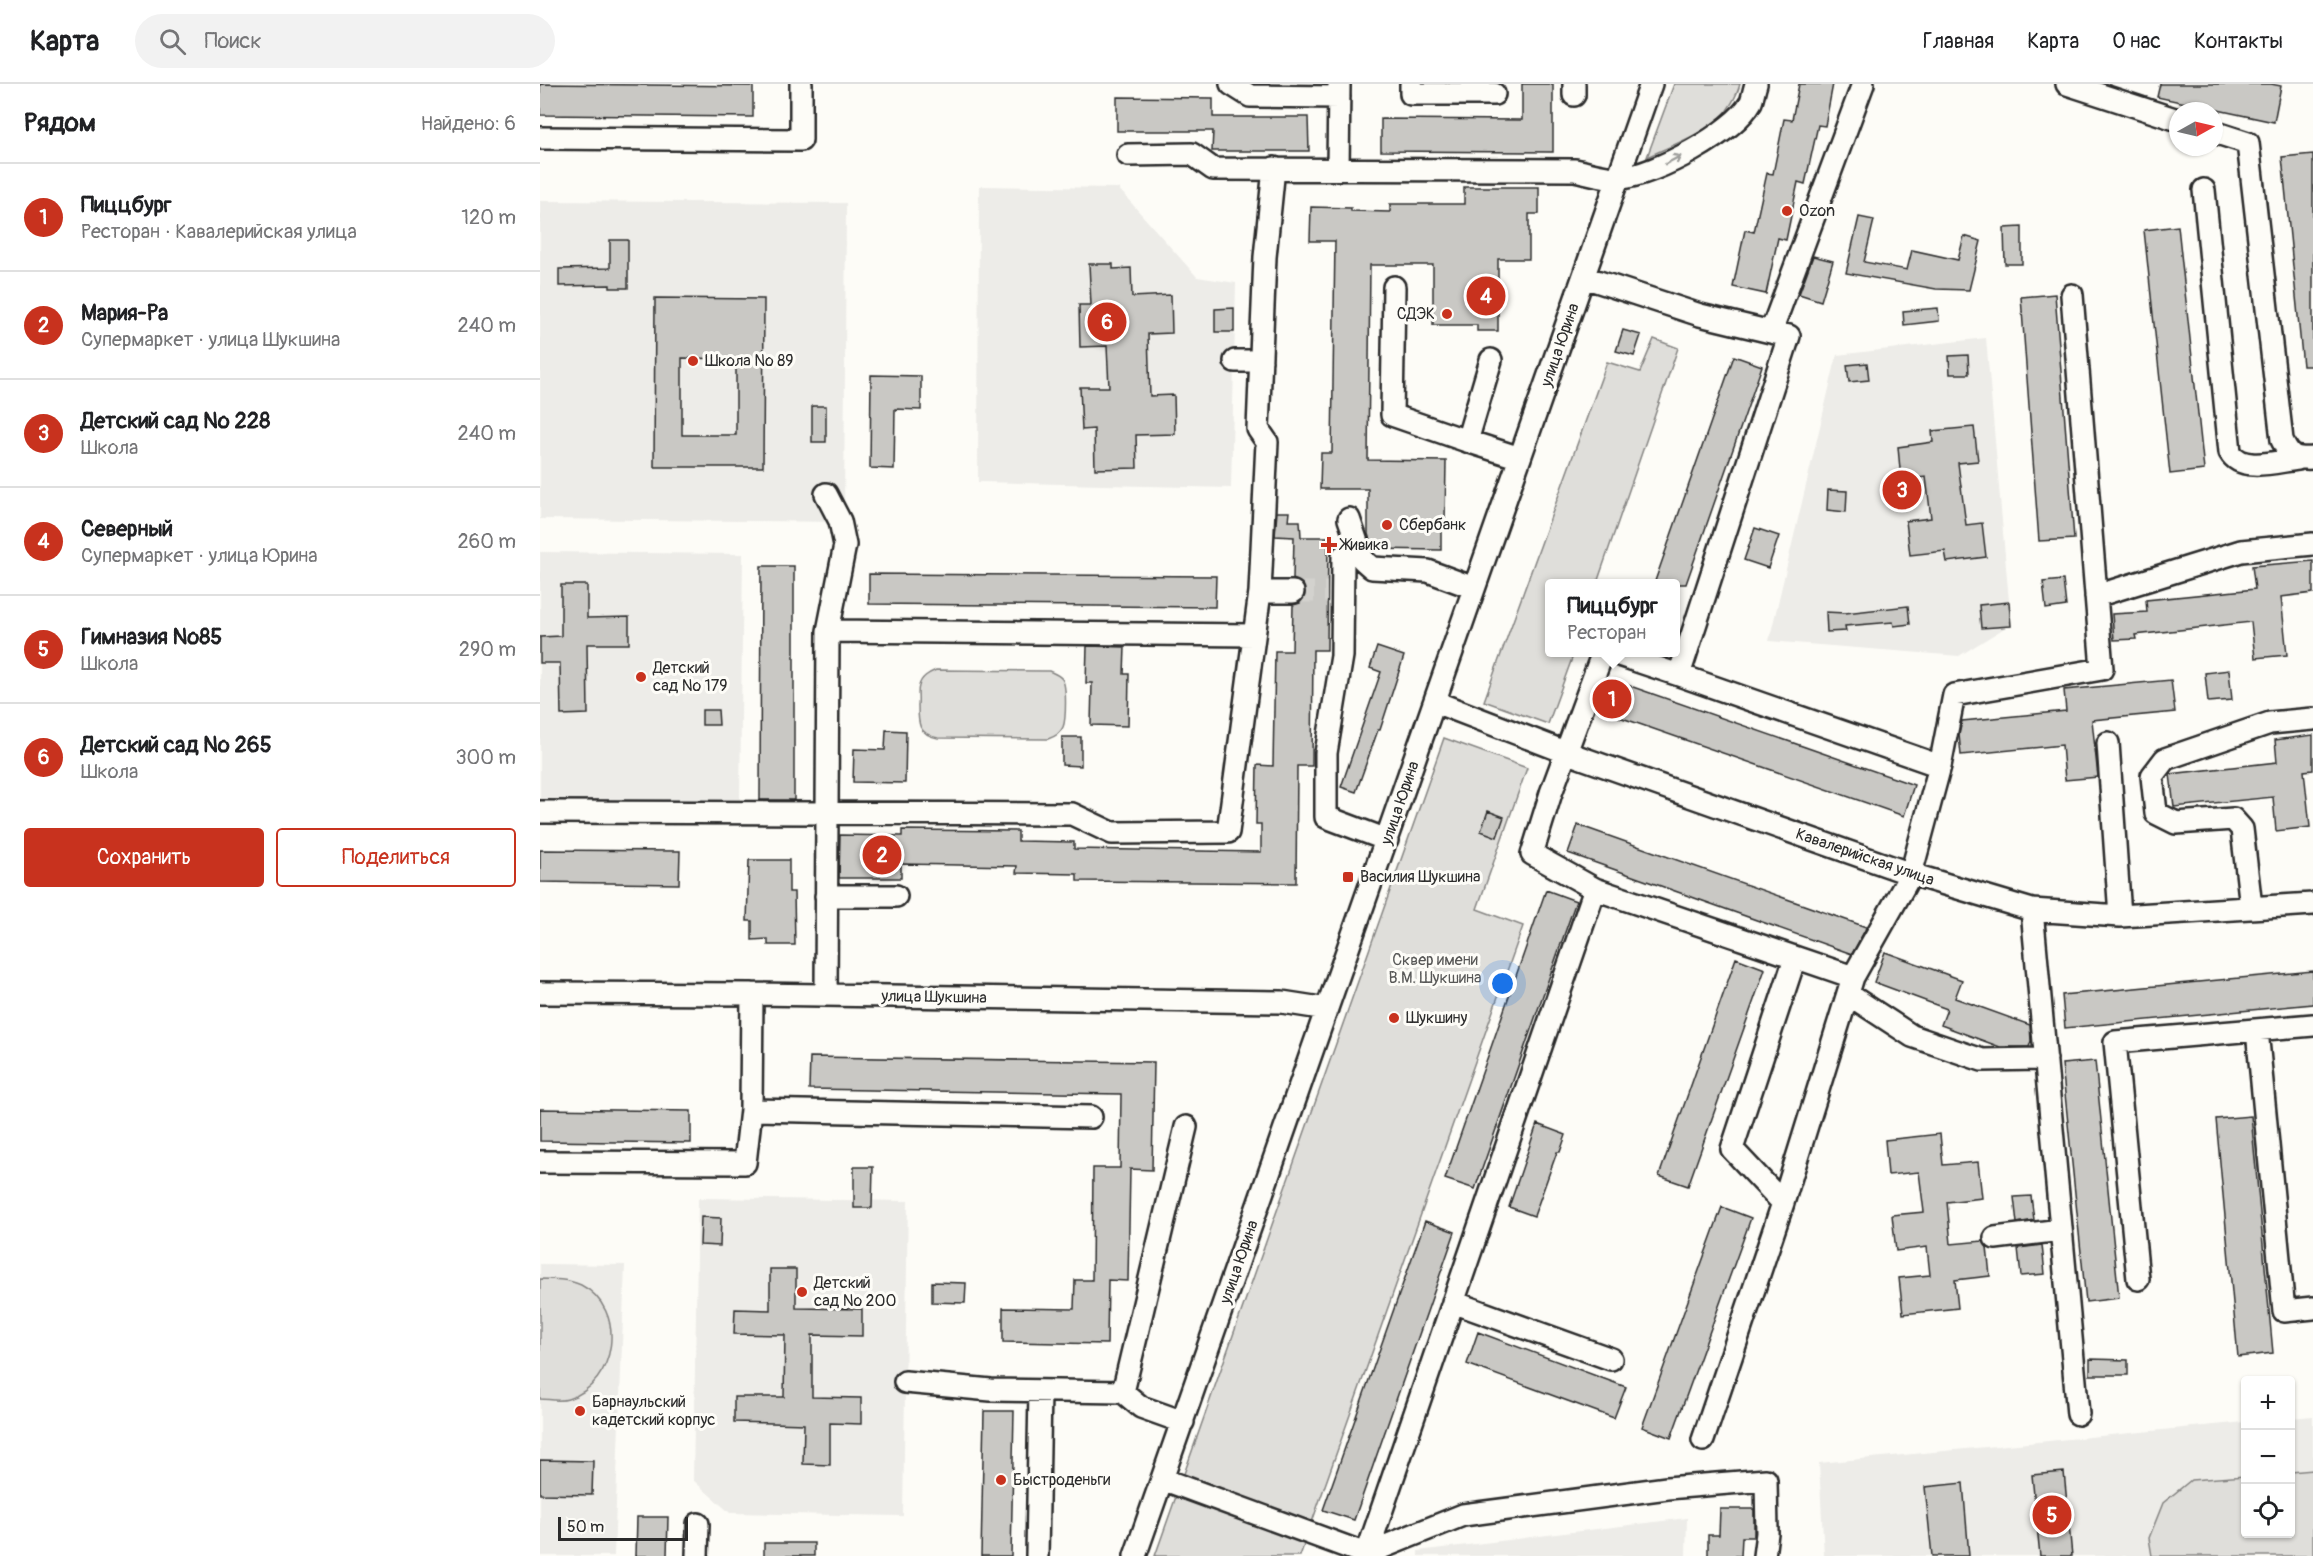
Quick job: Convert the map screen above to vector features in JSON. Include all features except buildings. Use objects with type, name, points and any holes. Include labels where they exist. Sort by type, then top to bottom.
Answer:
[{"type":"street","points":[[540,138],[801,140],[801,84]]},
{"type":"street","points":[[1231,84],[1250,96],[1339,91],[1338,169]]},
{"type":"street","points":[[1411,84],[1411,94],[1494,94]]},
{"type":"street","name":"улица Юрина","points":[[1135,1556],[1651,84]]},
{"type":"street","points":[[1128,155],[1192,154],[1213,169],[1575,170],[1618,178],[1640,175],[1660,166],[1727,128],[1750,102],[1756,84]]},
{"type":"street","points":[[1771,332],[1863,84]]},
{"type":"street","points":[[2067,84],[2169,117]]},
{"type":"street","points":[[2223,135],[2248,143],[2282,440],[2288,453],[2306,458]]},
{"type":"street","points":[[540,812],[1071,814],[1112,833],[1228,832],[1260,592],[1267,442],[1258,429],[1265,257],[1274,168]]},
{"type":"street","points":[[2204,190],[2229,452],[2234,459],[2247,464],[2306,458]]},
{"type":"street","points":[[1584,277],[1700,315],[1788,336],[1679,675]]},
{"type":"street","points":[[1394,287],[1392,415],[1520,458]]},
{"type":"street","points":[[1703,1440],[1783,1203],[1851,985],[1911,874],[1940,766],[1954,695],[2102,669],[2072,295]]},
{"type":"street","points":[[1467,441],[1491,360]]},
{"type":"street","points":[[1235,361],[1261,362]]},
{"type":"street","points":[[826,494],[840,521],[845,545],[828,631],[826,995]]},
{"type":"street","points":[[1349,519],[1363,560],[1372,568],[1428,571],[1474,588]]},
{"type":"street","points":[[2096,596],[2241,551],[2313,544]]},
{"type":"street","points":[[1343,556],[1335,592],[1342,656],[1326,753],[1326,817],[1386,840]]},
{"type":"street","points":[[1260,592],[1293,592]]},
{"type":"street","points":[[828,631],[1254,635]]},
{"type":"street","points":[[1601,657],[1565,752],[1532,854],[1595,889],[1795,958],[1851,985],[1912,1036],[1982,1060],[2046,1059]]},
{"type":"street","points":[[1625,657],[1940,766]]},
{"type":"street","name":"Кавалерийская улица","points":[[1435,702],[1565,752],[1911,874],[2032,910],[2120,916],[2313,904]]},
{"type":"street","points":[[2251,907],[2242,829],[2233,819],[2176,823],[2156,813],[2152,776],[2165,759],[2270,723],[2313,719]]},
{"type":"street","points":[[2108,743],[2120,916]]},
{"type":"street","points":[[1367,1555],[1595,889]]},
{"type":"street","points":[[826,896],[896,896]]},
{"type":"street","points":[[2032,910],[2078,1414]]},
{"type":"street","points":[[1783,1203],[1731,1149],[1795,958]]},
{"type":"street","name":"улица Шукшина","points":[[540,993],[1282,1002],[1328,1009]]},
{"type":"street","points":[[540,1162],[745,1163],[751,1110],[752,994]]},
{"type":"street","points":[[2138,1279],[2115,1042],[2313,1025]]},
{"type":"street","points":[[2257,1030],[2284,1311],[2313,1308]]},
{"type":"street","points":[[751,1110],[1091,1117]]},
{"type":"street","points":[[1123,1392],[1186,1127]]},
{"type":"street","points":[[1995,1238],[2061,1230]]},
{"type":"street","points":[[1453,1302],[1611,1359]]},
{"type":"street","points":[[905,1382],[991,1390],[1123,1392],[1141,1407],[1183,1422]]},
{"type":"street","points":[[1037,1556],[1040,1391]]},
{"type":"street","points":[[1162,1479],[1367,1555],[1463,1515],[1667,1488],[1766,1480],[1767,1533],[1764,1556]]},
{"type":"street","points":[[697,1556],[698,1524]]},
{"type":"shaded area","points":[[979,186],[1118,188],[1197,277],[1236,283],[1231,488],[978,482]]},
{"type":"shaded area","name":"Школа № 89","points":[[540,201],[846,203],[844,522],[540,519]]},
{"type":"shaded area","points":[[1986,338],[2011,624],[1959,656],[1769,641],[1837,355]]},
{"type":"shaded area","name":"Детский сад № 179","points":[[540,552],[743,554],[740,802],[540,800]]},
{"type":"shaded area","name":"Детский сад № 200","points":[[698,1198],[908,1201],[903,1516],[730,1513],[693,1480]]},
{"type":"shaded area","name":"Барнаульский кадетский корпус","points":[[540,1264],[625,1265],[614,1556],[540,1556]]},
{"type":"shaded area","points":[[2313,1416],[2313,1556],[1824,1556],[1819,1463],[2241,1422],[2241,1538],[2295,1538],[2295,1418]]},
{"type":"shaded area","points":[[1687,1518],[1686,1556],[1418,1556],[1418,1551]]},
{"type":"green space","points":[[1674,84],[1740,84],[1732,103],[1719,120],[1695,135],[1647,157]]},
{"type":"green space","points":[[1654,339],[1678,348],[1598,579],[1545,579],[1545,657],[1573,657],[1548,724],[1484,701],[1607,362],[1640,372]]},
{"type":"green space","points":[[936,670],[1049,671],[1059,676],[1064,682],[1066,703],[1063,727],[1057,735],[1048,739],[938,738],[926,734],[919,723],[918,690],[923,678]]},
{"type":"green space","name":"Сквер имени В.М. Шукшина","points":[[1444,738],[1527,768],[1477,909],[1523,926],[1300,1556],[1155,1556]]},
{"type":"green space","points":[[540,1279],[566,1280],[581,1285],[596,1296],[606,1311],[610,1328],[611,1345],[606,1363],[597,1378],[585,1391],[565,1400],[540,1399]]},
{"type":"green space","points":[[2313,1470],[2313,1556],[2152,1556],[2149,1538],[2163,1503],[2191,1480],[2241,1476],[2241,1538],[2295,1538],[2295,1472]]},
{"type":"tunnel","points":[[1293,592],[1327,592]]},
{"type":"place","name":"Ozon","points":[[1787,211]]},
{"type":"place","name":"Северный","points":[[1486,296]]},
{"type":"place","name":"СДЭК","points":[[1447,314]]},
{"type":"place","name":"Детский сад № 265","points":[[1107,322]]},
{"type":"place","name":"Школа № 89","points":[[693,361]]},
{"type":"place","name":"Детский сад № 228","points":[[1902,490]]},
{"type":"place","name":"Сбербанк","points":[[1387,525]]},
{"type":"place","name":"Живика","points":[[1329,545]]},
{"type":"place","name":"Детский сад № 179","points":[[641,677]]},
{"type":"place","name":"Пиццбург","points":[[1612,699]]},
{"type":"place","name":"Мария-Ра","points":[[882,855]]},
{"type":"place","name":"Василия Шукшина","points":[[1348,877]]},
{"type":"place","name":"Шукшину","points":[[1394,1018]]},
{"type":"place","name":"Детский сад № 200","points":[[802,1292]]},
{"type":"place","name":"Барнаульский кадетский корпус","points":[[580,1411]]},
{"type":"place","name":"Быстроденьги","points":[[1001,1480]]},
{"type":"place","name":"Гимназия №85","points":[[2052,1515]]}]
